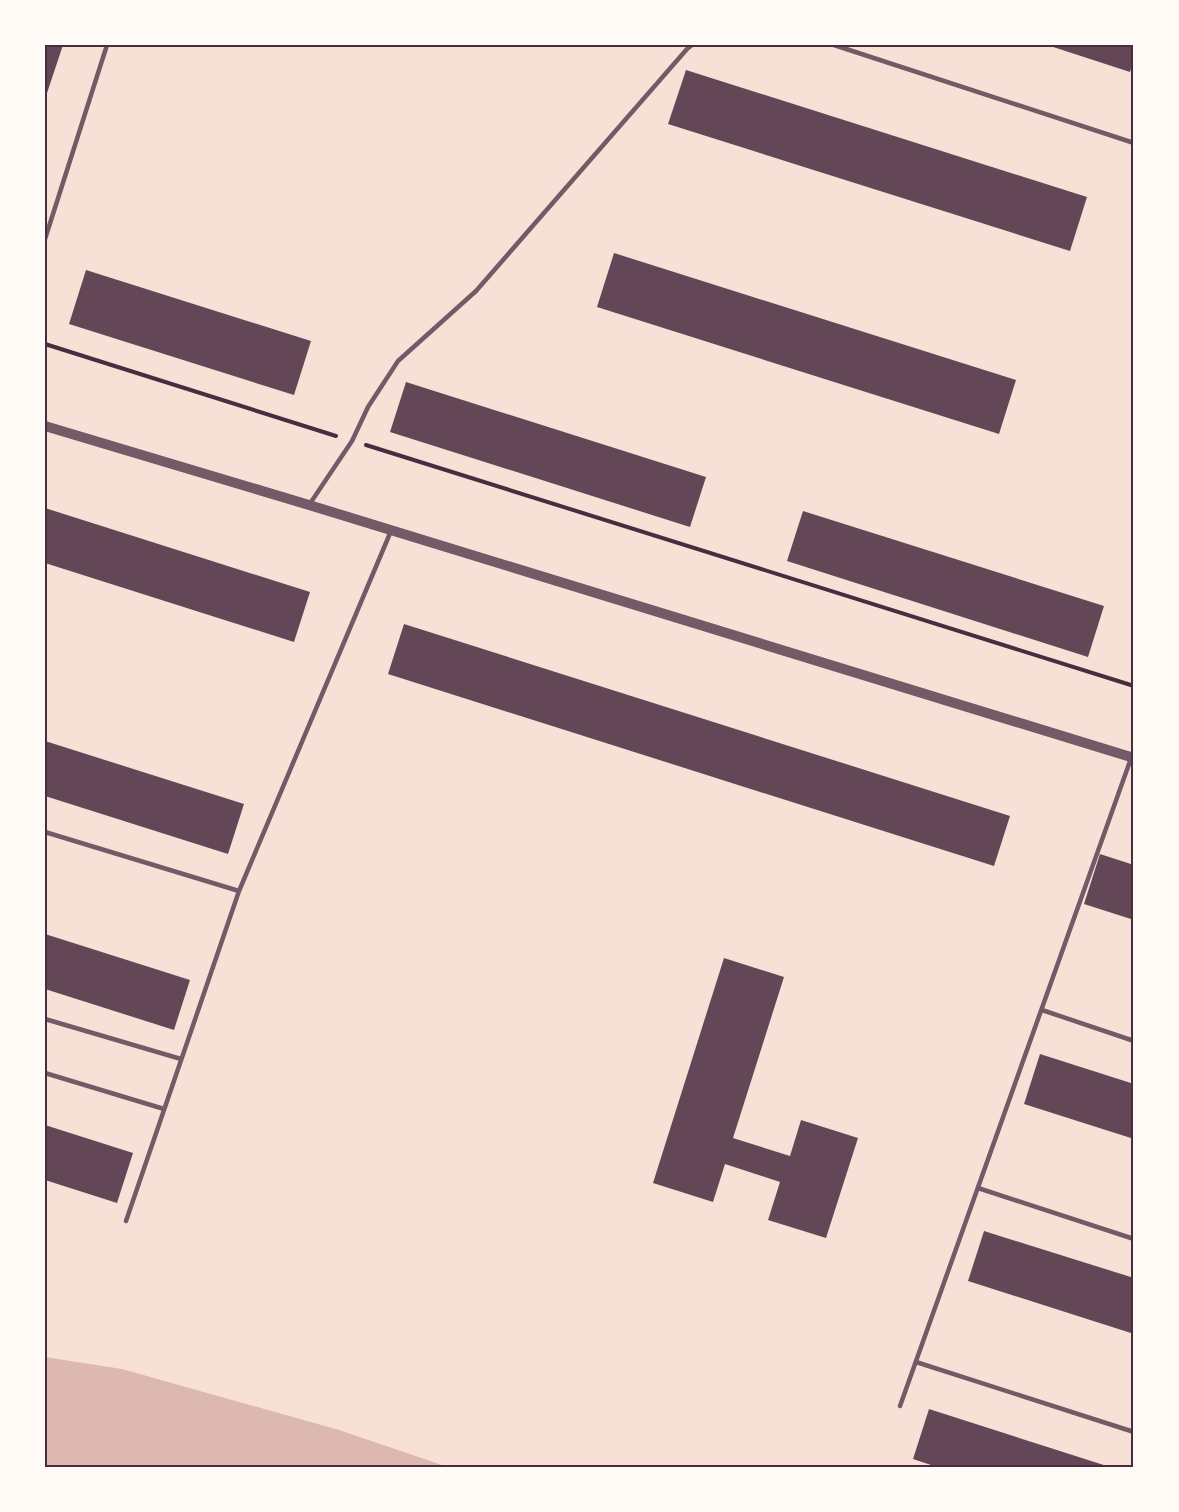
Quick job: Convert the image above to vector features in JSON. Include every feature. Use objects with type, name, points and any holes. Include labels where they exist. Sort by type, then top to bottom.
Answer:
[{"type":"street","points":[[45,426],[1133,755]]},
{"type":"lane","points":[[45,239],[107,45]]},
{"type":"lane","points":[[309,505],[352,441],[368,407],[398,361],[476,291],[692,45]]},
{"type":"lane","points":[[834,45],[1134,143]]},
{"type":"lane","points":[[126,1221],[239,891],[392,531]]},
{"type":"lane","points":[[900,1406],[1133,755]]},
{"type":"lane","points":[[45,832],[239,891]]},
{"type":"lane","points":[[1042,1010],[1134,1041]]},
{"type":"lane","points":[[45,1018],[181,1059]]},
{"type":"lane","points":[[45,1073],[164,1109]]},
{"type":"lane","points":[[978,1188],[1134,1239]]},
{"type":"lane","points":[[916,1362],[1134,1432]]},
{"type":"path","points":[[45,345],[1134,686]]},
{"type":"shaded area","points":[[45,1357],[122,1369],[339,1430],[448,1467],[45,1467]]},
{"type":"building","points":[[45,45],[63,45],[45,99]]},
{"type":"building","points":[[1047,45],[1134,45],[1134,58],[1130,72]]},
{"type":"building","points":[[686,70],[1087,197],[1070,251],[668,124]]},
{"type":"building","points":[[614,253],[1016,380],[999,434],[597,307]]},
{"type":"building","points":[[86,270],[311,341],[294,395],[69,324]]},
{"type":"building","points":[[406,382],[706,477],[690,527],[390,432]]},
{"type":"building","points":[[45,508],[310,592],[294,642],[45,563]]},
{"type":"building","points":[[803,511],[1104,606],[1088,657],[787,561]]},
{"type":"building","points":[[404,624],[1010,816],[994,866],[388,674]]},
{"type":"building","points":[[45,741],[244,804],[228,854],[45,796]]},
{"type":"building","points":[[1100,854],[1134,865],[1134,920],[1084,904]]},
{"type":"building","points":[[45,934],[190,980],[174,1030],[45,989]]},
{"type":"building","points":[[724,958],[784,977],[733,1138],[790,1156],[801,1120],[858,1138],[826,1238],[768,1220],[780,1182],[725,1164],[713,1202],[653,1183]]},
{"type":"building","points":[[1040,1054],[1134,1084],[1134,1139],[1024,1104]]},
{"type":"building","points":[[45,1125],[133,1153],[117,1203],[45,1180]]},
{"type":"building","points":[[984,1231],[1134,1278],[1134,1334],[968,1281]]},
{"type":"building","points":[[929,1409],[1110,1467],[937,1467],[913,1459]]}]
